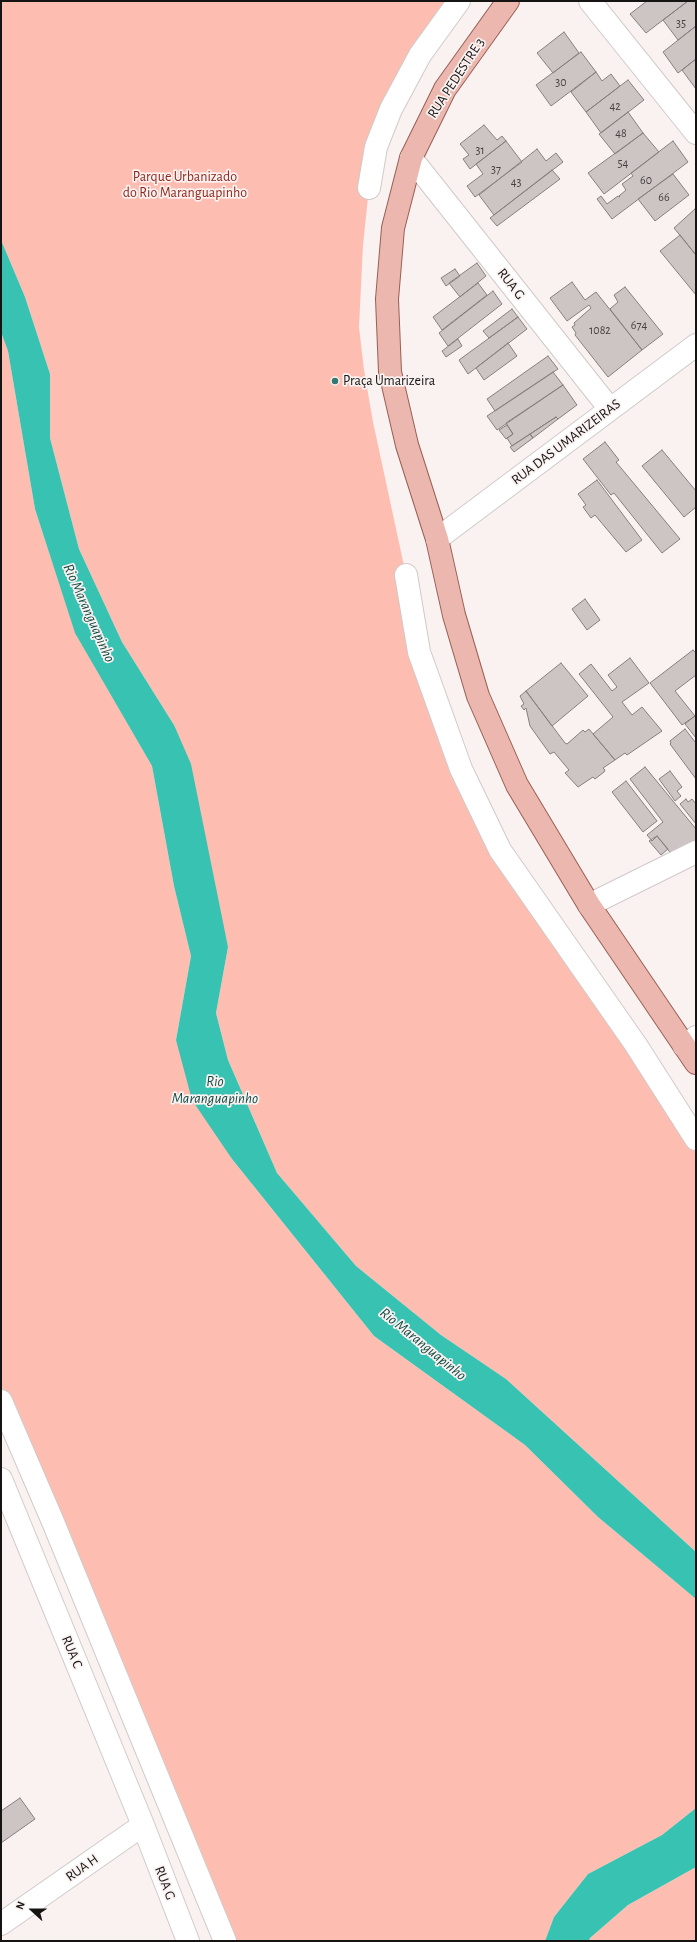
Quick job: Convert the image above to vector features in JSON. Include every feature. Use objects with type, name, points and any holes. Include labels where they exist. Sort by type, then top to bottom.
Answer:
[{"type":"main road","name":"RUA PEDESTRE 3","points":[[508,1],[445,89],[411,158],[393,228],[387,299],[390,372],[408,445],[437,539],[454,615],[478,696],[517,785],[589,905],[692,1049]]},
{"type":"street","points":[[369,188],[376,147],[390,109],[420,55],[459,1]]},
{"type":"street","points":[[590,1],[696,133]]},
{"type":"street","name":"RUA G","points":[[411,158],[610,409]]},
{"type":"street","name":"RUA DAS UMARIZEIRAS","points":[[437,539],[696,345]]},
{"type":"street","points":[[406,575],[419,652],[461,769],[500,850],[636,1045],[696,1139]]},
{"type":"street","points":[[589,905],[696,852]]},
{"type":"street","points":[[1,1401],[225,1941]]},
{"type":"street","name":"RUA C","points":[[1,1479],[142,1825]]},
{"type":"street","name":"RUA G","points":[[142,1825],[188,1941]]},
{"type":"street","name":"RUA H","points":[[1,1924],[142,1825]]},
{"type":"green space","name":"Parque Urbanizado do Rio Maranguapinho","points":[[1,1],[459,1],[420,55],[369,188],[363,245],[359,327],[364,370],[373,422],[406,575],[461,769],[696,1139],[696,1552],[506,1379],[441,1335],[356,1266],[277,1173],[228,1060],[216,1013],[228,947],[174,725],[122,642],[79,549],[50,438],[50,374],[25,297],[1,240]]},
{"type":"green space","points":[[1,332],[8,351],[35,509],[75,632],[152,766],[174,886],[191,956],[176,1040],[232,1159],[374,1336],[525,1445],[598,1517],[696,1599],[696,1808],[662,1835],[588,1874],[554,1917],[545,1941],[225,1941],[1,1401]]},
{"type":"green space","points":[[696,1867],[696,1941],[589,1941],[590,1938],[628,1905]]},
{"type":"water","name":"Rio Maranguapinho","points":[[1,240],[25,297],[50,374],[50,438],[79,549],[122,642],[174,725],[191,764],[228,947],[216,1013],[228,1060],[277,1173],[356,1266],[441,1335],[506,1379],[696,1552],[696,1599],[598,1517],[525,1445],[374,1336],[232,1159],[192,1100],[176,1040],[191,956],[174,886],[152,766],[75,633],[35,509],[8,351],[1,332]]},
{"type":"water","points":[[696,1808],[696,1867],[628,1905],[590,1938],[589,1941],[545,1941],[554,1917],[588,1874],[662,1835]]},
{"type":"building","points":[[647,1],[688,1],[646,33],[630,14]]},
{"type":"building","points":[[688,1],[695,1],[696,3],[696,26],[678,40],[663,20]]},
{"type":"building","points":[[696,26],[696,59],[678,73],[663,52]]},
{"type":"building","points":[[564,32],[579,53],[553,73],[537,53]]},
{"type":"building","points":[[581,52],[596,72],[551,106],[536,85]]},
{"type":"building","points":[[696,59],[696,89],[682,70]]},
{"type":"building","points":[[596,72],[602,81],[611,74],[620,86],[586,112],[571,92]]},
{"type":"building","points":[[628,80],[644,100],[601,133],[586,112]]},
{"type":"building","points":[[628,112],[643,133],[615,154],[599,134]]},
{"type":"building","points":[[484,125],[497,140],[502,136],[506,141],[470,169],[463,159],[469,155],[460,144]]},
{"type":"building","points":[[643,133],[659,152],[604,194],[588,173]]},
{"type":"building","points":[[506,141],[522,162],[475,197],[467,186],[483,174],[476,164]]},
{"type":"building","points":[[673,141],[688,162],[612,219],[597,199],[601,196],[607,204],[618,196],[620,197],[619,196],[626,190],[622,184],[633,176],[631,173]]},
{"type":"building","points":[[537,149],[546,161],[556,153],[563,162],[494,215],[479,195]]},
{"type":"building","points":[[552,170],[560,179],[497,226],[490,218]]},
{"type":"building","points":[[673,174],[689,195],[655,221],[638,199]]},
{"type":"building","points":[[695,209],[696,211],[696,255],[674,228]]},
{"type":"building","points":[[680,235],[696,255],[696,295],[660,251]]},
{"type":"building","points":[[477,263],[486,276],[460,297],[449,283]]},
{"type":"building","points":[[455,269],[460,276],[446,286],[441,278]]},
{"type":"building","points":[[572,282],[585,300],[596,292],[642,350],[608,377],[575,335],[576,333],[572,327],[575,325],[574,323],[591,308],[589,305],[567,321],[550,298]]},
{"type":"building","points":[[478,283],[487,295],[442,330],[433,317]]},
{"type":"building","points":[[625,287],[663,334],[642,350],[610,309],[618,302],[614,295]]},
{"type":"building","points":[[493,291],[502,304],[448,346],[439,333]]},
{"type":"building","points":[[512,309],[518,317],[489,338],[483,331]]},
{"type":"building","points":[[518,317],[527,329],[468,374],[459,360]]},
{"type":"building","points":[[458,339],[462,346],[446,357],[442,351]]},
{"type":"building","points":[[508,343],[517,356],[484,380],[476,368]]},
{"type":"building","points":[[548,356],[558,369],[495,411],[487,399]]},
{"type":"building","points":[[553,372],[563,385],[497,430],[487,416]]},
{"type":"building","points":[[563,385],[577,405],[558,419],[556,417],[512,446],[507,438],[513,434],[506,423]]},
{"type":"building","points":[[556,417],[558,419],[533,438],[530,434]]},
{"type":"building","points":[[507,425],[513,434],[506,439],[499,430]]},
{"type":"building","points":[[530,434],[533,438],[514,452],[510,447]]},
{"type":"building","points":[[605,442],[619,460],[616,462],[680,539],[662,553],[614,493],[611,495],[583,459]]},
{"type":"building","points":[[662,450],[696,491],[696,507],[684,517],[642,466]]},
{"type":"building","points":[[597,480],[642,540],[626,552],[595,515],[591,518],[583,507],[586,505],[578,494]]},
{"type":"building","points":[[585,599],[600,620],[587,630],[572,609]]},
{"type":"building","points":[[693,650],[696,653],[696,675],[675,691],[695,716],[682,725],[650,683]]},
{"type":"building","points":[[630,658],[649,683],[622,702],[632,715],[642,707],[662,731],[627,755],[625,753],[615,760],[593,734],[613,717],[579,674],[591,664],[612,691],[617,687],[608,675]]},
{"type":"building","points":[[561,663],[588,696],[552,726],[526,691]]},
{"type":"building","points":[[526,691],[565,743],[567,744],[583,730],[585,732],[589,729],[615,760],[603,768],[605,770],[604,772],[595,779],[593,777],[578,787],[565,773],[569,770],[554,752],[550,754],[530,726],[526,708],[524,710],[521,706],[524,704],[520,696]]},
{"type":"building","points":[[696,715],[696,738],[685,724]]},
{"type":"building","points":[[685,729],[696,743],[696,779],[670,744],[670,741]]},
{"type":"building","points":[[645,767],[696,829],[696,841],[673,856],[657,836],[652,841],[647,835],[663,822],[630,779]]},
{"type":"building","points":[[670,771],[682,787],[677,791],[681,796],[675,801],[659,779]]},
{"type":"building","points":[[626,781],[657,821],[643,832],[612,792]]},
{"type":"building","points":[[686,799],[688,802],[692,799],[696,804],[696,824],[680,804]]},
{"type":"building","points":[[657,836],[668,849],[661,855],[649,841]]},
{"type":"building","points":[[20,1798],[35,1819],[1,1843],[1,1811]]},
{"type":"place","name":"Praça Umarizeira","points":[[335,381]]}]
